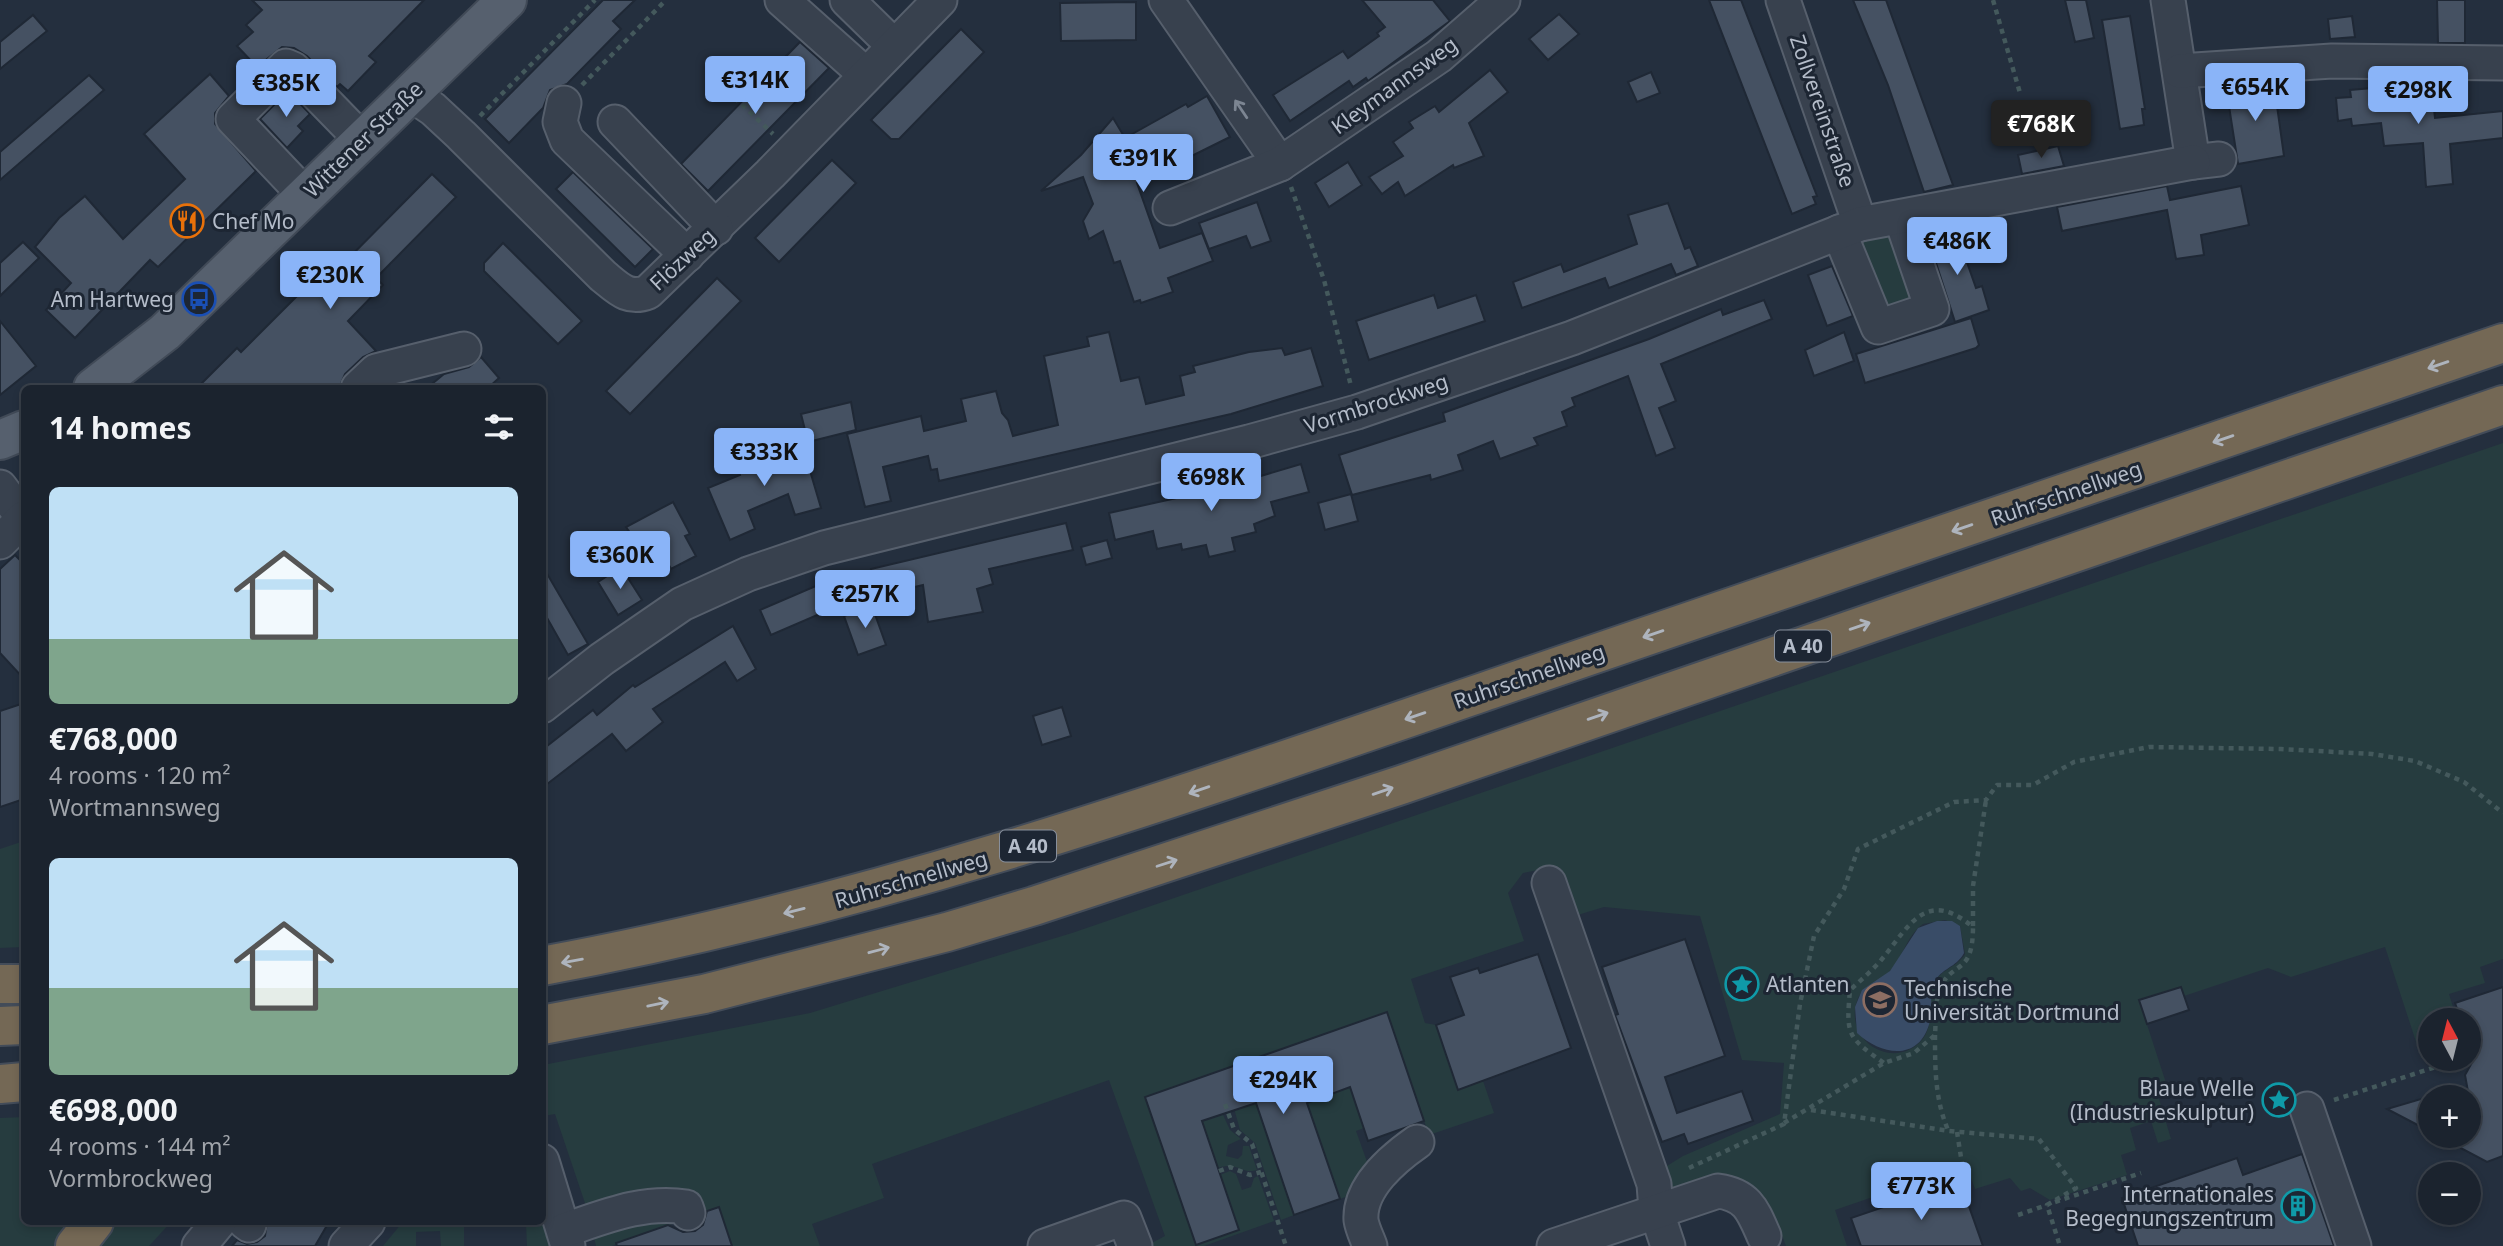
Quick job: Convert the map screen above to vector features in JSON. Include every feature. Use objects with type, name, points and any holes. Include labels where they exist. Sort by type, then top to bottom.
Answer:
[{"type":"highway","name":"Ruhrschnellweg","points":[[546,965],[743,924],[875,891],[1135,812],[2503,343]]},
{"type":"highway","name":"A 40","points":[[546,1024],[704,994],[947,932],[1034,906],[1401,785],[2503,405]]},
{"type":"highway","points":[[0,985],[21,984]]},
{"type":"highway","points":[[0,1026],[21,1025]]},
{"type":"highway","points":[[0,1084],[21,1083]]},
{"type":"highway","points":[[75,1246],[92,1225]]},
{"type":"main road","name":"Wittener Straße","points":[[97,385],[165,332],[507,0]]},
{"type":"main road","points":[[0,440],[21,431]]},
{"type":"street","points":[[782,0],[865,74]]},
{"type":"street","points":[[847,0],[893,45]]},
{"type":"street","name":"Flözweg","points":[[411,94],[433,109],[461,135],[603,276],[626,294],[638,296],[648,292],[716,228],[940,0]]},
{"type":"street","points":[[1166,0],[1280,164]]},
{"type":"street","name":"Kleymannsweg","points":[[1170,208],[1280,164],[1439,56],[1503,0]]},
{"type":"street","name":"Zollvereinstraße","points":[[1783,0],[1878,327],[1932,309],[1901,218]]},
{"type":"street","points":[[2168,0],[2180,71],[2332,61],[2503,63]]},
{"type":"street","points":[[305,195],[233,119],[285,66],[293,69],[362,140]]},
{"type":"street","name":"Vormbrockweg","points":[[546,703],[602,659],[682,604],[748,574],[824,548],[1249,442],[1357,412],[1572,338],[1850,228],[2206,160],[2180,71]]},
{"type":"street","points":[[564,103],[560,122],[567,139],[687,255]]},
{"type":"street","points":[[615,122],[716,228]]},
{"type":"street","points":[[361,385],[376,371],[464,349]]},
{"type":"street","points":[[0,487],[21,515]]},
{"type":"street","points":[[0,542],[21,522]]},
{"type":"street","points":[[1549,883],[1655,1197],[1668,1246]]},
{"type":"street","points":[[2307,1110],[2354,1246]]},
{"type":"street","points":[[1370,1246],[1361,1220],[1366,1199],[1393,1158],[1417,1142]]},
{"type":"street","points":[[546,1174],[566,1238],[625,1210],[666,1204],[685,1207],[688,1213]]},
{"type":"street","points":[[1554,1246],[1655,1197],[1728,1193],[1743,1197],[1752,1208],[1764,1236]]},
{"type":"street","points":[[1045,1246],[1124,1218],[1135,1246]]},
{"type":"street","points":[[199,1246],[235,1225]]},
{"type":"street","points":[[346,1246],[365,1225]]},
{"type":"path","points":[[461,135],[595,0]]},
{"type":"path","points":[[564,103],[666,0]]},
{"type":"path","points":[[1993,0],[2020,93]]},
{"type":"path","points":[[713,77],[791,152]]},
{"type":"path","points":[[1280,164],[1301,210],[1324,281],[1357,412]]},
{"type":"path","points":[[1949,1131],[1937,1098],[1935,1035],[1939,992],[1949,976],[1965,965],[1973,949],[1973,886],[1986,800],[1997,785],[2033,785],[2074,762],[2148,747],[2281,749],[2372,754],[2415,761],[2464,782],[2503,813]]},
{"type":"path","points":[[1784,1124],[1800,1004],[1814,936],[1844,888],[1858,849],[1954,802],[1986,800]]},
{"type":"path","points":[[1884,1063],[1858,1045],[1847,1027],[1850,990],[1882,960],[1908,923],[1930,911],[1956,913],[1973,927]]},
{"type":"path","points":[[1655,1197],[1810,1110],[1884,1063],[1914,1053],[1935,1035]]},
{"type":"path","points":[[2307,1110],[2424,1071]]},
{"type":"path","points":[[1225,1104],[1234,1129],[1252,1144],[1286,1246]]},
{"type":"path","points":[[1810,1110],[1949,1131],[2039,1139],[2076,1188],[2046,1205]]},
{"type":"path","points":[[1957,1132],[1963,1170]]},
{"type":"path","points":[[1219,1171],[1230,1167],[1250,1175],[1261,1172]]},
{"type":"path","points":[[2018,1215],[2140,1173]]},
{"type":"path","points":[[2046,1205],[2060,1246]]},
{"type":"green space","points":[[1892,233],[1920,298],[1884,313],[1851,242]]},
{"type":"green space","points":[[2503,443],[2503,959],[2480,967],[2485,983],[2449,994],[2453,1008],[2418,1008],[2418,1048],[2385,947],[2291,977],[2268,968],[2184,996],[2181,987],[2139,1000],[2168,1089],[2157,1092],[2171,1139],[2158,1143],[2151,1121],[2130,1128],[2136,1150],[2121,1155],[2127,1175],[2050,1200],[2030,1188],[2021,1191],[2010,1178],[1975,1189],[1966,1165],[1835,1210],[1847,1246],[1786,1246],[1773,1212],[1759,1197],[1673,1197],[1662,1169],[1683,1156],[1780,1114],[1784,1063],[1742,1060],[1700,916],[1604,907],[1571,917],[1554,867],[1523,873],[1508,893],[1524,941],[1411,979],[1425,1023],[1436,1025],[1458,1089],[1483,1081],[1494,1113],[1429,1135],[1387,1012],[1146,1097],[1196,1245],[1239,1230],[1220,1175],[1230,1171],[1236,1174],[1242,1190],[1251,1187],[1254,1178],[1258,1176],[1274,1221],[1204,1246],[1146,1246],[1165,1236],[1109,1080],[872,1164],[884,1198],[812,1224],[820,1246],[732,1246],[718,1207],[612,1246],[596,1246],[588,1212],[555,1114],[546,1116],[546,1064],[810,1013],[1072,933]],"holes":[[[1945,920],[1960,926],[1965,954],[1935,981],[1929,1024],[1919,1043],[1907,1051],[1883,1052],[1863,1038],[1855,1015],[1859,996],[1892,968],[1918,928],[1923,924]]]},
{"type":"green space","points":[[21,842],[21,947],[0,948],[0,849]]},
{"type":"green space","points":[[1350,1087],[1364,1128],[1356,1131],[1370,1170],[1351,1195],[1340,1199],[1307,1103]]},
{"type":"green space","points":[[1271,1088],[1257,1105],[1294,1215],[1281,1220],[1255,1143],[1240,1130],[1232,1101]]},
{"type":"green space","points":[[1219,1106],[1230,1130],[1241,1139],[1228,1145],[1226,1156],[1238,1159],[1242,1155],[1243,1146],[1249,1146],[1257,1170],[1247,1171],[1230,1166],[1218,1168],[1199,1112]]},
{"type":"green space","points":[[21,1117],[21,1225],[76,1225],[60,1246],[0,1246],[0,1118]]},
{"type":"green space","points":[[546,1219],[553,1246],[527,1246],[526,1225],[546,1225]]},
{"type":"green space","points":[[106,1225],[168,1225],[149,1246],[89,1246]]},
{"type":"green space","points":[[400,1225],[482,1225],[464,1227],[464,1246],[441,1246],[440,1231],[416,1232],[416,1246],[383,1246]]},
{"type":"water","points":[[1937,921],[1952,921],[1960,926],[1964,953],[1934,983],[1930,1021],[1918,1043],[1899,1051],[1878,1047],[1857,1033],[1855,1007],[1862,990],[1890,971],[1918,928]]},
{"type":"building","points":[[252,0],[424,0],[369,56],[376,62],[348,91],[340,84],[337,87],[307,56],[294,48],[282,47],[257,67],[237,46],[253,32],[246,25],[262,10]]},
{"type":"building","points":[[603,0],[635,0],[613,21],[621,29],[567,84],[550,90],[543,108],[509,143],[485,119]]},
{"type":"building","points":[[1362,0],[1433,0],[1450,21],[1368,81],[1366,78],[1353,87],[1349,81],[1290,121],[1273,95],[1343,51],[1348,58],[1379,36],[1377,33],[1385,27]]},
{"type":"building","points":[[1709,0],[1741,0],[1817,196],[1813,197],[1816,204],[1792,214]]},
{"type":"building","points":[[1853,0],[1886,0],[1953,185],[1924,192],[1888,85]]},
{"type":"building","points":[[2065,0],[2086,0],[2094,38],[2075,42]]},
{"type":"building","points":[[2437,0],[2465,0],[2465,43],[2438,43]]},
{"type":"building","points":[[1136,2],[1136,40],[1061,41],[1060,3]]},
{"type":"building","points":[[1559,14],[1579,34],[1548,60],[1529,39]]},
{"type":"building","points":[[33,15],[47,31],[0,69],[0,42]]},
{"type":"building","points":[[2130,16],[2145,109],[2142,109],[2144,125],[2120,129],[2102,20]]},
{"type":"building","points":[[2352,16],[2355,37],[2330,39],[2328,19]]},
{"type":"building","points":[[961,29],[984,52],[899,139],[891,139],[871,120]]},
{"type":"building","points":[[800,42],[829,68],[708,191],[681,164]]},
{"type":"building","points":[[1490,70],[1508,92],[1469,123],[1484,156],[1454,168],[1453,165],[1405,196],[1398,182],[1382,194],[1369,177],[1403,156],[1393,142],[1413,128],[1409,122],[1435,106],[1439,112]]},
{"type":"building","points":[[1651,72],[1660,93],[1637,102],[1628,82]]},
{"type":"building","points":[[210,74],[229,96],[215,113],[215,124],[256,171],[158,267],[150,260],[75,338],[46,310],[71,283],[35,247],[59,218],[85,196],[123,239],[185,179],[144,134]]},
{"type":"building","points":[[89,75],[104,90],[0,180],[0,152]]},
{"type":"building","points":[[2274,84],[2284,156],[2238,164],[2226,87]]},
{"type":"building","points":[[2407,85],[2417,93],[2419,110],[2434,109],[2435,118],[2503,111],[2503,138],[2450,144],[2453,184],[2426,187],[2423,143],[2384,146],[2381,123],[2352,126],[2351,119],[2338,121],[2336,98],[2351,97],[2350,90]]},
{"type":"building","points":[[288,91],[310,114],[298,126],[303,131],[287,148],[260,119]]},
{"type":"building","points":[[1207,96],[1230,137],[1137,183],[1160,248],[1202,233],[1213,261],[1168,278],[1173,292],[1141,303],[1140,300],[1134,302],[1120,261],[1114,263],[1103,231],[1089,239],[1083,221],[1093,204],[1083,177],[1041,191],[1081,155],[1113,118],[1125,138],[1186,104],[1188,107]]},
{"type":"building","points":[[2058,146],[2064,166],[2022,174],[2018,155]]},
{"type":"building","points":[[832,160],[856,183],[779,262],[755,238]]},
{"type":"building","points":[[1348,162],[1362,185],[1329,207],[1315,183]]},
{"type":"building","points":[[573,172],[653,249],[635,267],[556,189]]},
{"type":"building","points":[[432,174],[456,197],[376,278],[383,285],[348,321],[376,351],[363,357],[345,374],[340,385],[200,385],[237,348],[241,352],[329,264],[336,271]]},
{"type":"building","points":[[2167,186],[2170,200],[2241,186],[2249,225],[2201,235],[2204,255],[2176,259],[2167,210],[2062,231],[2057,207]]},
{"type":"building","points":[[1257,202],[1271,241],[1251,248],[1246,236],[1209,249],[1199,223]]},
{"type":"building","points":[[1668,203],[1685,249],[1690,247],[1698,266],[1676,275],[1671,264],[1609,288],[1605,278],[1522,308],[1513,282],[1561,264],[1564,272],[1637,244],[1628,215]]},
{"type":"building","points":[[1955,228],[1976,288],[1982,286],[1989,310],[1955,322],[1928,238]]},
{"type":"building","points":[[23,242],[39,258],[0,296],[0,263]]},
{"type":"building","points":[[503,243],[582,321],[558,344],[484,271],[484,263]]},
{"type":"building","points":[[1832,266],[1853,316],[1827,326],[1808,275]]},
{"type":"building","points":[[717,278],[741,301],[630,414],[606,391]]},
{"type":"building","points":[[1434,295],[1438,308],[1476,295],[1485,321],[1369,360],[1356,321]]},
{"type":"building","points":[[1764,300],[1772,319],[1661,364],[1676,401],[1659,408],[1675,448],[1656,456],[1628,376],[1572,398],[1575,406],[1562,412],[1567,426],[1534,438],[1538,445],[1500,459],[1493,441],[1458,455],[1463,470],[1431,480],[1430,475],[1352,495],[1339,455],[1445,421],[1443,413],[1649,339],[1721,309],[1723,315]]},
{"type":"building","points":[[1971,318],[1979,345],[1976,348],[1865,383],[1856,354]]},
{"type":"building","points":[[0,321],[36,366],[0,395]]},
{"type":"building","points":[[1109,332],[1121,381],[1139,377],[1146,404],[1184,395],[1180,376],[1195,372],[1193,366],[1249,352],[1282,348],[1285,355],[1311,348],[1323,386],[1231,414],[939,481],[937,469],[931,470],[928,456],[883,467],[891,501],[865,507],[847,434],[921,416],[924,431],[966,421],[961,399],[996,391],[1002,413],[1008,420],[1013,436],[1058,425],[1044,356],[1089,346],[1087,337]]},
{"type":"building","points":[[1844,332],[1854,361],[1814,376],[1805,350]]},
{"type":"building","points":[[481,357],[499,378],[491,385],[431,385],[444,374],[469,367]]},
{"type":"building","points":[[851,402],[856,430],[808,442],[801,414]]},
{"type":"building","points":[[803,447],[821,508],[795,515],[788,494],[748,511],[755,529],[730,540],[708,488],[740,475],[734,459],[755,451],[758,458]]},
{"type":"building","points":[[1301,464],[1309,492],[1271,502],[1275,516],[1254,524],[1256,532],[1232,538],[1235,551],[1209,557],[1206,545],[1182,550],[1181,544],[1157,549],[1153,531],[1115,540],[1109,513],[1217,489]]},
{"type":"building","points":[[1351,494],[1358,521],[1325,530],[1318,503]]},
{"type":"building","points":[[673,502],[690,534],[685,536],[696,556],[671,569],[657,543],[643,551],[626,527]]},
{"type":"building","points":[[1066,523],[1073,550],[989,569],[993,584],[977,589],[983,612],[928,622],[923,585],[877,596],[871,569]]},
{"type":"building","points":[[1107,540],[1112,558],[1086,565],[1081,547]]},
{"type":"building","points":[[15,555],[21,561],[21,676],[0,653],[0,569]]},
{"type":"building","points":[[621,567],[642,600],[618,615],[598,582]]},
{"type":"building","points":[[546,572],[588,644],[568,655],[546,616]]},
{"type":"building","points":[[825,582],[836,607],[771,635],[760,610]]},
{"type":"building","points":[[872,606],[886,645],[858,655],[844,616]]},
{"type":"building","points":[[733,626],[756,669],[737,681],[725,662],[653,709],[663,722],[626,751],[612,734],[546,785],[546,747],[593,710],[597,715],[633,685],[635,687]]},
{"type":"building","points":[[21,704],[21,800],[0,807],[0,711]]},
{"type":"building","points":[[1062,707],[1071,736],[1042,745],[1033,716]]},
{"type":"building","points":[[1685,939],[1725,1056],[1665,1077],[1677,1113],[1742,1091],[1753,1121],[1688,1144],[1684,1134],[1662,1142],[1615,1015],[1618,1014],[1602,967]]},
{"type":"building","points":[[1538,954],[1571,1048],[1458,1090],[1436,1025],[1464,1015],[1450,977],[1478,968],[1480,973]]},
{"type":"building","points":[[2181,987],[2189,1010],[2147,1024],[2139,1000]]},
{"type":"building","points":[[2503,987],[2503,1156],[2487,1162],[2461,1148],[2481,1148],[2481,1085],[2467,1085],[2465,1075],[2467,1071],[2482,1071],[2482,1008],[2457,1008],[2455,1003]]},
{"type":"building","points":[[1387,1012],[1424,1121],[1368,1141],[1350,1087],[1307,1103],[1340,1199],[1294,1215],[1256,1103],[1202,1121],[1239,1230],[1196,1245],[1145,1097]]},
{"type":"building","points":[[2418,1100],[2418,1125],[2387,1109]]},
{"type":"building","points":[[2302,1154],[2334,1246],[2138,1246],[2122,1198],[2237,1158],[2243,1175]]},
{"type":"building","points":[[1960,1181],[1983,1246],[1861,1246],[1851,1218]]},
{"type":"building","points":[[719,1207],[732,1246],[617,1246],[616,1243],[668,1225],[683,1232],[695,1231],[703,1225],[707,1211]]},
{"type":"building","points":[[267,1225],[327,1225],[315,1246],[232,1246],[237,1240],[247,1244],[257,1242],[265,1236]]},
{"type":"place","name":"Chef Mo","points":[[187,221]]},
{"type":"place","name":"Am Hartweg","points":[[199,299]]},
{"type":"place","name":"Atlanten","points":[[1742,984]]},
{"type":"place","name":"Technische Universität Dortmund","points":[[1880,1000]]},
{"type":"place","name":"Blaue Welle (Industrieskulptur)","points":[[2279,1100]]},
{"type":"place","name":"Internationales Begegnungszentrum","points":[[2298,1206]]}]
